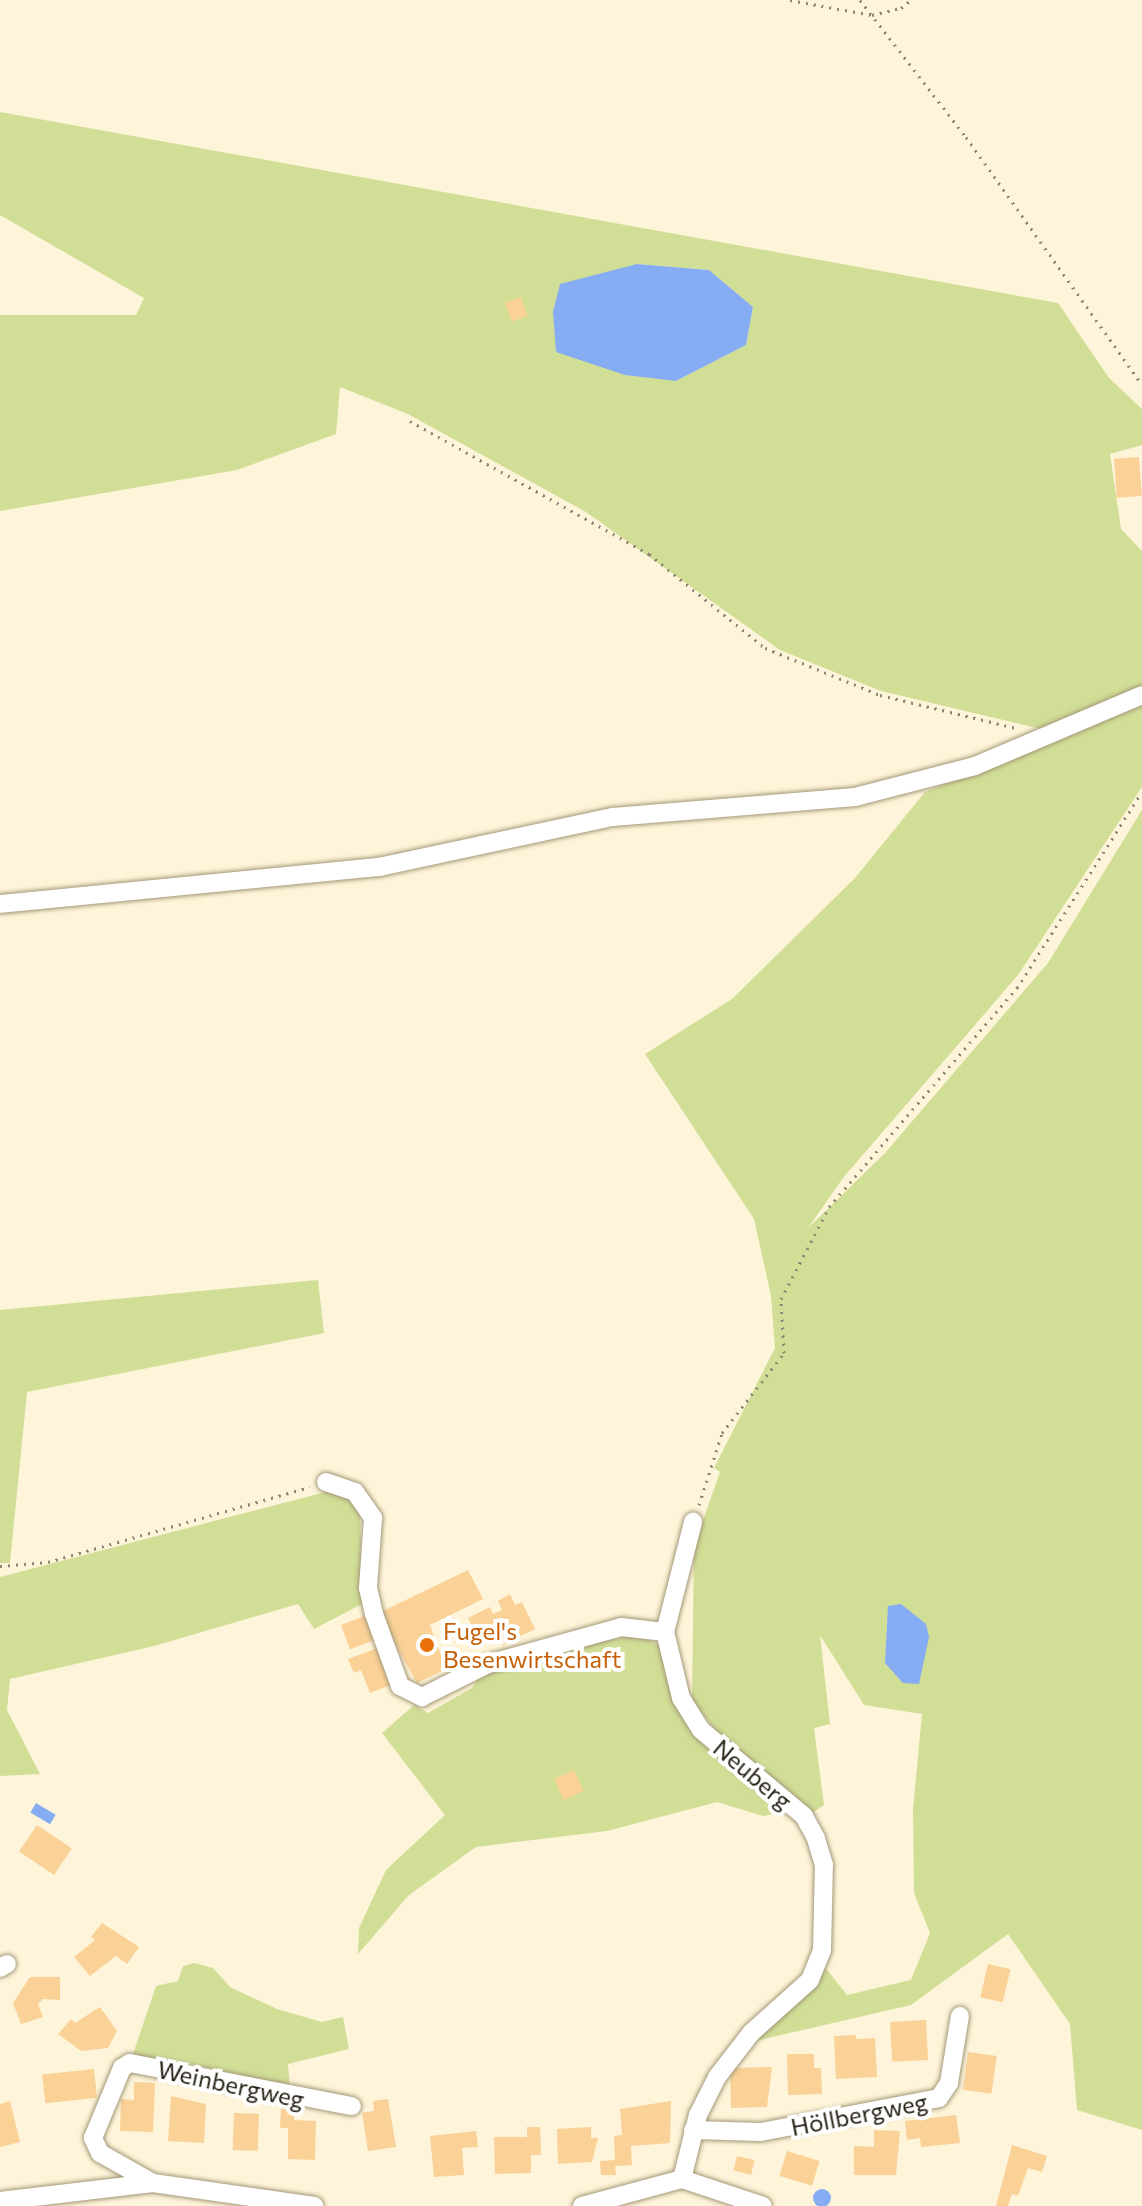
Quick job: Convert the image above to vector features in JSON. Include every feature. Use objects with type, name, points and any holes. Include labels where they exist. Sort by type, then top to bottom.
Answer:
[{"type":"street","points":[[0,904],[379,867],[613,817],[855,797],[975,766],[1142,695]]},
{"type":"street","points":[[326,1482],[346,1485],[373,1518],[368,1588],[374,1614],[400,1686],[422,1697],[488,1664],[621,1627],[665,1632],[693,1522]]},
{"type":"street","name":"Neuberg","points":[[665,1632],[689,1715],[739,1765],[804,1816],[824,1865],[818,1964],[810,1980],[731,2054],[693,2130],[682,2179]]},
{"type":"street","name":"Höllbergweg","points":[[693,2130],[761,2132],[939,2098],[949,2083],[960,2016]]},
{"type":"street","name":"Weinbergweg","points":[[153,2183],[100,2153],[93,2138],[122,2068],[130,2063],[352,2106]]},
{"type":"street","points":[[582,2206],[682,2179],[763,2206]]},
{"type":"street","name":"Weinbergweg","points":[[0,2201],[153,2183],[314,2206]]},
{"type":"path","points":[[790,0],[872,15],[901,8],[911,0]]},
{"type":"path","points":[[860,0],[966,137],[1142,385]]},
{"type":"path","points":[[410,421],[649,554],[765,648],[880,695],[1017,728]]},
{"type":"path","points":[[693,1522],[722,1433],[784,1353],[781,1299],[829,1207],[1017,988],[1142,792]]},
{"type":"path","points":[[0,1566],[48,1562],[326,1482]]},
{"type":"green space","points":[[0,112],[1058,303],[1109,378],[1142,409],[1142,445],[1110,454],[1121,529],[1142,551],[1142,787],[1018,975],[843,1178],[808,1228],[885,1153],[1048,963],[1142,810],[1142,2130],[1077,2110],[1070,2024],[1008,1934],[911,2005],[755,2041],[825,1967],[847,1995],[911,1980],[930,1933],[914,1893],[913,1810],[922,1714],[864,1705],[820,1635],[830,1724],[814,1728],[824,1805],[812,1813],[734,1753],[692,1700],[694,1546],[720,1472],[714,1468],[775,1348],[771,1296],[754,1219],[645,1054],[732,999],[855,878],[925,792],[1053,740],[1041,729],[881,691],[780,650],[586,512],[408,414],[340,387],[336,434],[237,470],[0,511],[0,315],[136,315],[144,298],[0,215]],"holes":[[[637,264],[709,270],[753,307],[746,345],[676,381]]]},
{"type":"green space","points":[[318,1280],[324,1333],[27,1392],[10,1563],[0,1563],[0,1310]]},
{"type":"green space","points":[[333,1490],[351,1498],[360,1509],[362,1604],[314,1629],[298,1604],[154,1646],[10,1679],[7,1710],[40,1774],[0,1776],[0,1577]]},
{"type":"green space","points":[[641,1634],[664,1649],[673,1703],[699,1738],[787,1811],[763,1816],[717,1802],[607,1831],[476,1847],[409,1895],[358,1954],[359,1928],[386,1870],[445,1815],[382,1733],[414,1705],[428,1713],[472,1688],[488,1664]]},
{"type":"green space","points":[[194,1963],[213,1968],[230,1987],[277,2009],[322,2022],[343,2017],[349,2049],[288,2064],[290,2087],[184,2062],[132,2057],[156,1986],[178,1981],[183,1966]]},
{"type":"water","points":[[637,264],[709,270],[753,307],[746,345],[676,381],[625,375],[556,352],[553,312],[560,284]]},
{"type":"water","points":[[901,1604],[926,1624],[929,1637],[919,1684],[903,1683],[885,1663],[888,1606]]},
{"type":"water","points":[[36,1803],[56,1815],[50,1824],[30,1812]]},
{"type":"water","points":[[822,2189],[831,2198],[822,2207],[813,2198]]},
{"type":"building","points":[[521,297],[528,316],[512,322],[505,303]]},
{"type":"building","points":[[1139,457],[1142,496],[1117,498],[1114,459]]},
{"type":"building","points":[[468,1570],[483,1599],[430,1625],[446,1669],[417,1683],[381,1619],[386,1617],[383,1611]]},
{"type":"building","points":[[510,1594],[515,1605],[522,1602],[535,1629],[502,1645],[497,1633],[480,1642],[468,1618],[490,1607],[493,1614],[502,1610],[498,1601]]},
{"type":"building","points":[[367,1615],[376,1639],[350,1649],[341,1625]]},
{"type":"building","points":[[380,1647],[394,1684],[370,1693],[361,1670],[354,1673],[348,1659]]},
{"type":"building","points":[[574,1770],[584,1791],[564,1800],[554,1779]]},
{"type":"building","points":[[37,1825],[72,1848],[54,1875],[19,1852]]},
{"type":"building","points":[[102,1923],[139,1947],[127,1964],[116,1956],[90,1976],[74,1957],[95,1940],[91,1937]]},
{"type":"building","points":[[988,1964],[1010,1969],[1003,2002],[980,1997]]},
{"type":"building","points":[[30,1977],[60,1977],[60,2000],[43,1999],[38,2004],[43,2017],[21,2024],[13,2003]]},
{"type":"building","points":[[100,2007],[117,2031],[108,2048],[81,2051],[58,2034],[71,2019],[75,2023]]},
{"type":"building","points":[[926,2020],[928,2060],[892,2062],[890,2022]]},
{"type":"building","points":[[856,2035],[856,2039],[875,2038],[877,2077],[836,2079],[834,2036]]},
{"type":"building","points":[[968,2052],[997,2056],[991,2094],[963,2090]]},
{"type":"building","points":[[787,2054],[814,2054],[814,2068],[821,2068],[822,2094],[788,2095]]},
{"type":"building","points":[[772,2067],[767,2107],[731,2108],[730,2068]]},
{"type":"building","points":[[94,2069],[97,2098],[45,2103],[42,2074]]},
{"type":"building","points":[[134,2082],[155,2083],[153,2132],[120,2131],[121,2099],[134,2100]]},
{"type":"building","points":[[171,2096],[206,2104],[204,2143],[168,2141]]},
{"type":"building","points":[[388,2099],[396,2147],[368,2151],[362,2113],[374,2111],[373,2101]]},
{"type":"building","points":[[10,2101],[20,2142],[0,2147],[0,2104]]},
{"type":"building","points":[[671,2101],[670,2143],[631,2146],[632,2165],[615,2166],[616,2175],[601,2175],[600,2161],[615,2160],[614,2136],[622,2135],[620,2109]]},
{"type":"building","points":[[281,2108],[295,2108],[294,2120],[316,2121],[315,2160],[288,2159],[288,2128],[280,2128]]},
{"type":"building","points":[[234,2113],[259,2114],[258,2151],[233,2150]]},
{"type":"building","points":[[956,2115],[960,2143],[921,2147],[920,2138],[907,2140],[905,2121]]},
{"type":"building","points":[[527,2127],[540,2127],[541,2155],[531,2155],[531,2173],[495,2174],[494,2137],[527,2137]]},
{"type":"building","points":[[591,2127],[591,2138],[598,2138],[592,2162],[558,2164],[557,2129]]},
{"type":"building","points":[[874,2130],[900,2131],[896,2175],[854,2175],[854,2146],[874,2147]]},
{"type":"building","points":[[476,2131],[478,2147],[462,2148],[464,2175],[434,2177],[430,2136]]},
{"type":"building","points":[[1012,2145],[1047,2156],[1042,2172],[1028,2168],[1018,2196],[1012,2194],[1008,2206],[996,2206]]},
{"type":"building","points":[[787,2151],[820,2161],[812,2186],[779,2176]]},
{"type":"building","points":[[737,2156],[755,2160],[751,2175],[734,2171]]},
{"type":"place","name":"Fugel's Besenwirtschaft","points":[[427,1645]]}]
